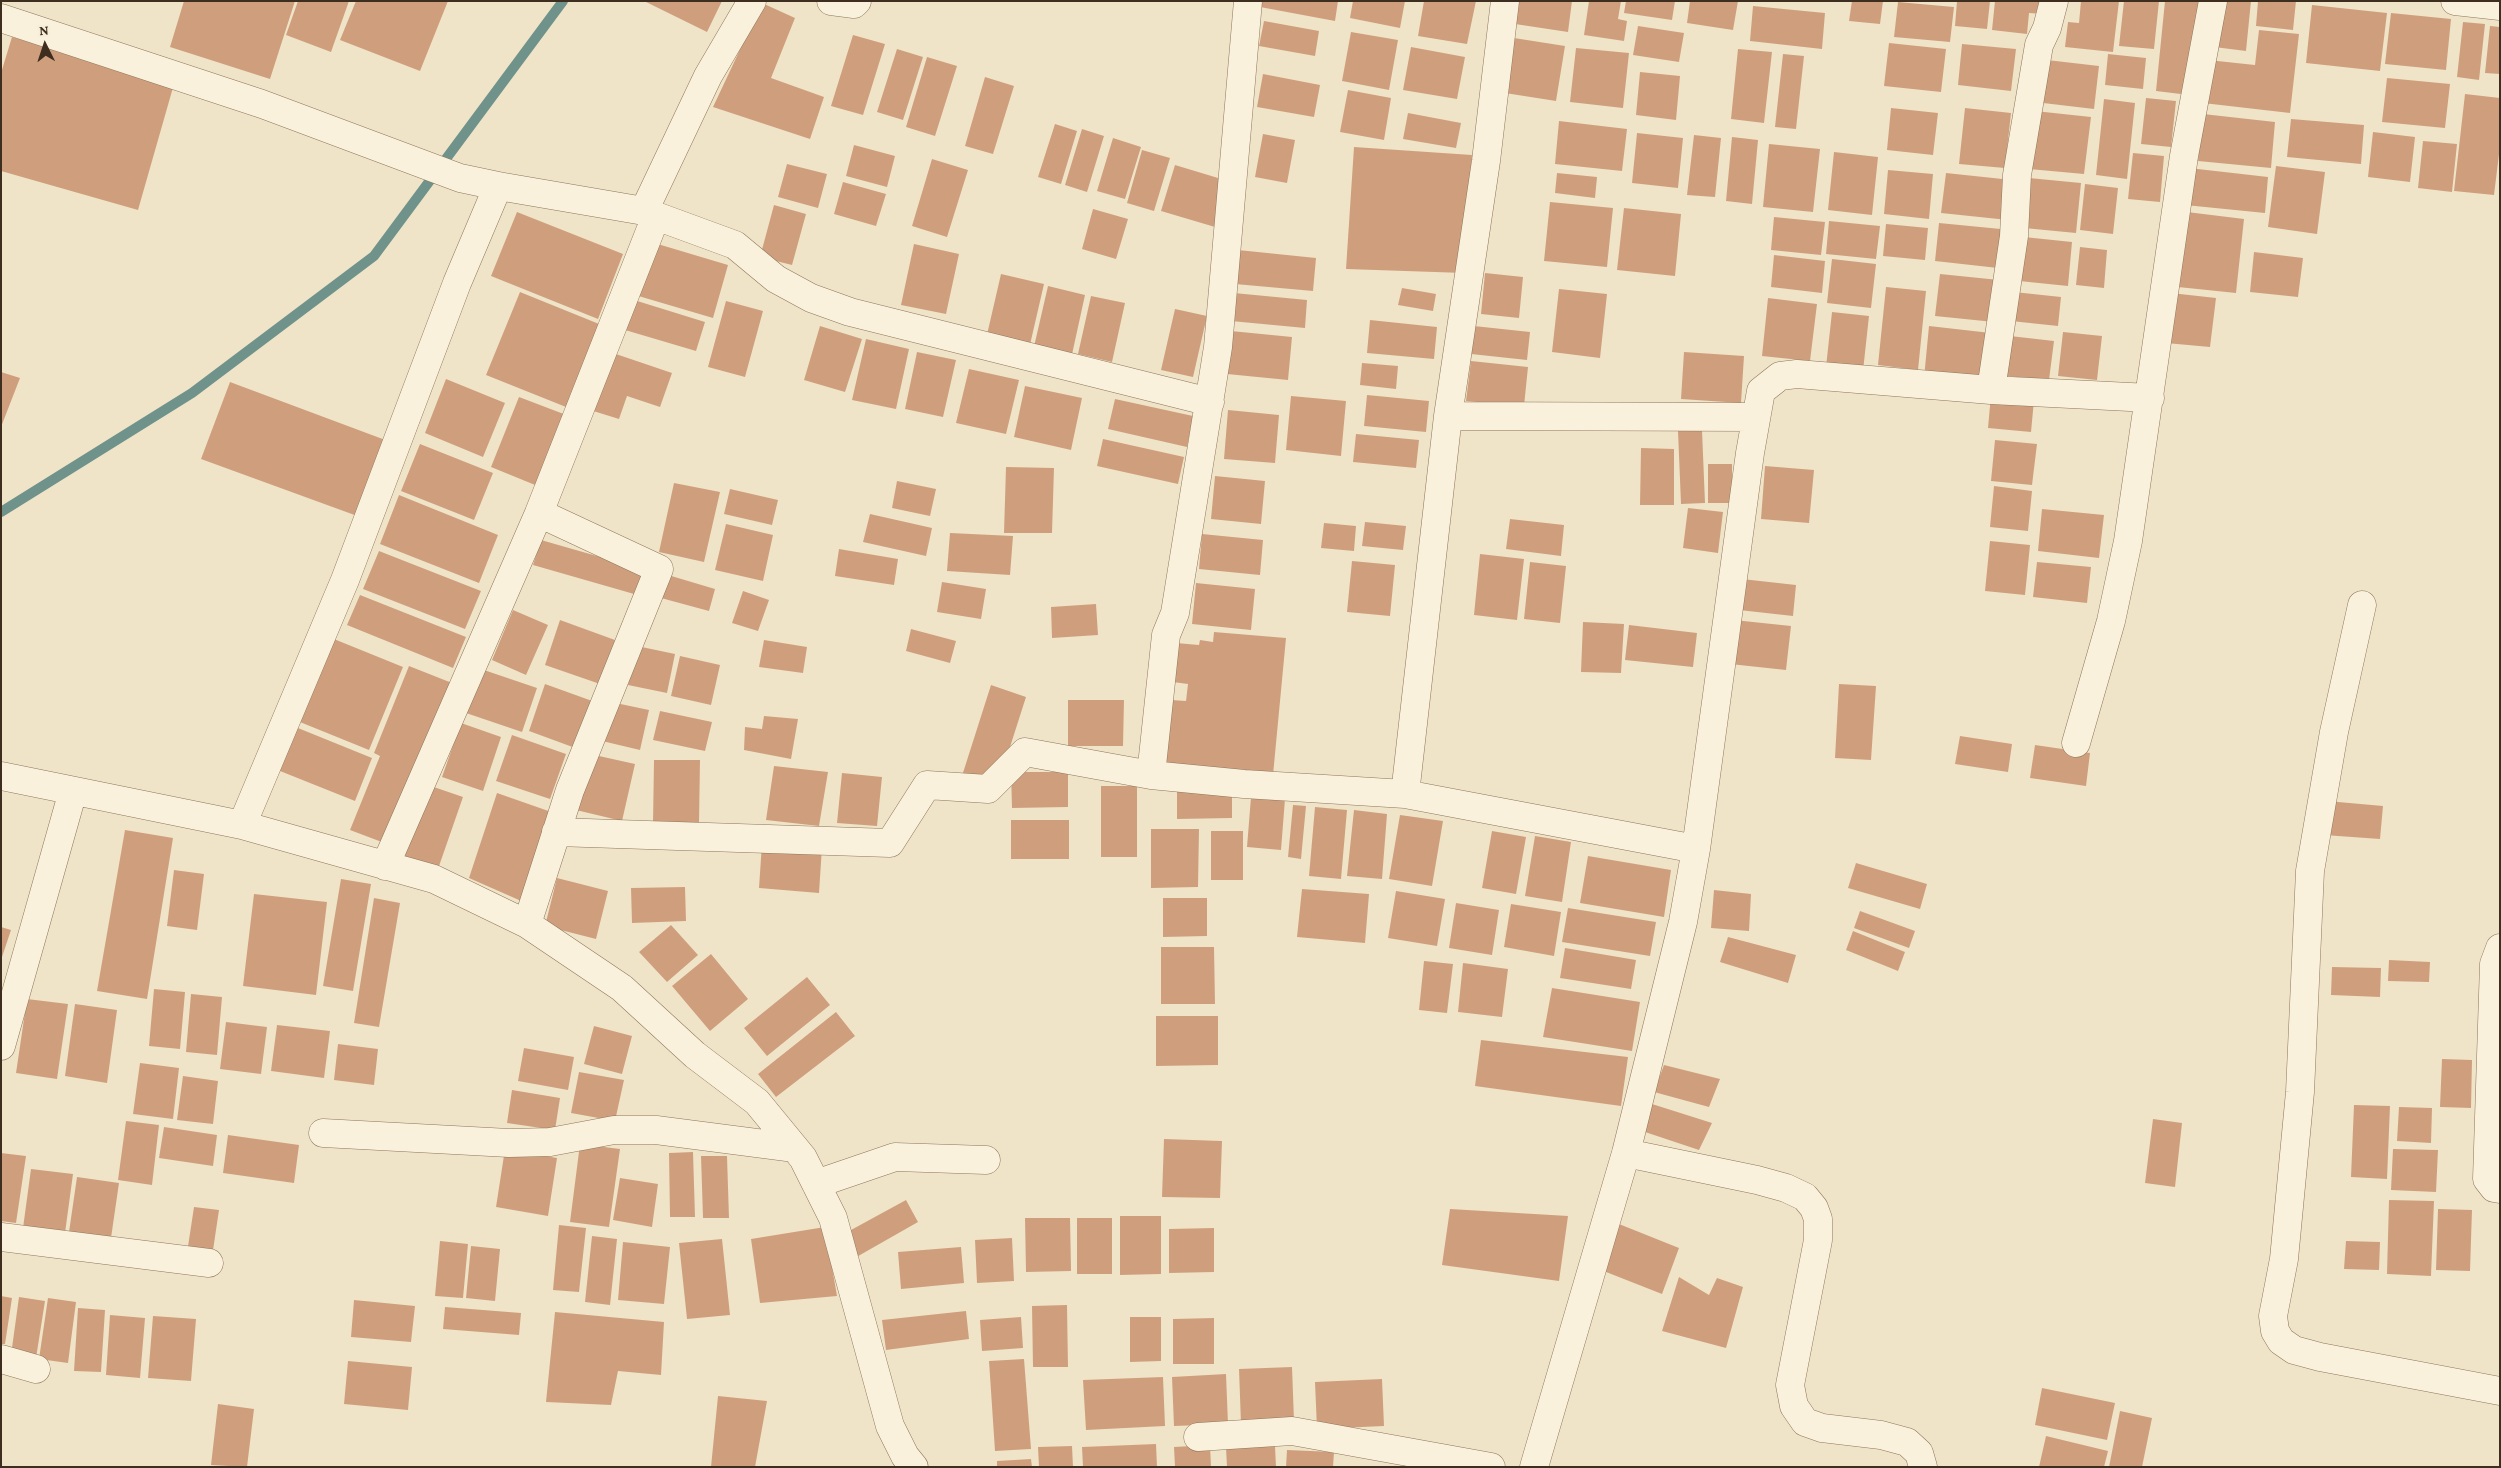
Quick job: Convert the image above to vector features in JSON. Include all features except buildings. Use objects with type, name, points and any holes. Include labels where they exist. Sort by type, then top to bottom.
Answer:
[{"type":"street","points":[[385,866],[539,514],[650,214],[708,76],[752,1]]},
{"type":"street","points":[[830,1],[854,4],[857,1]]},
{"type":"street","points":[[1151,775],[1166,635],[1175,613],[1218,347],[1248,1]]},
{"type":"street","points":[[1405,794],[1448,416],[1486,161],[1506,1]]},
{"type":"street","points":[[1991,390],[2014,236],[2017,175],[2039,45],[2047,28],[2054,1]]},
{"type":"street","points":[[2076,743],[2111,621],[2128,541],[2184,156],[2213,1]]},
{"type":"street","points":[[2455,1],[2500,6]]},
{"type":"street","points":[[1,18],[262,104],[460,178],[650,214],[735,245],[776,279],[812,298],[850,312],[1210,402]]},
{"type":"street","points":[[242,825],[345,580],[457,284],[498,186]]},
{"type":"street","points":[[1534,1467],[1626,1153],[1681,932],[1696,849],[1755,417],[1762,392],[1780,376],[1797,374],[1991,390],[2150,398]]},
{"type":"street","points":[[1448,416],[1755,417]]},
{"type":"street","points":[[527,924],[570,790],[659,569],[539,514]]},
{"type":"street","points":[[2362,605],[2334,732],[2310,871],[2300,1092],[2284,1259],[2273,1316],[2275,1331],[2281,1341],[2294,1350],[2320,1357],[2500,1392]]},
{"type":"street","points":[[556,832],[890,843],[927,784],[988,789],[1026,752],[1151,775],[1244,784],[1405,794],[1696,849]]},
{"type":"street","points":[[1,776],[242,825],[434,879],[527,924],[622,988],[694,1055],[757,1102],[803,1158],[833,1218],[890,1426],[905,1456],[914,1467]]},
{"type":"street","points":[[1,1046],[73,791]]},
{"type":"street","points":[[2500,948],[2494,964],[2487,1179],[2494,1188],[2500,1189]]},
{"type":"street","points":[[323,1133],[509,1143],[550,1142],[614,1130],[656,1130],[795,1148]]},
{"type":"street","points":[[1626,1153],[1757,1180],[1786,1188],[1805,1197],[1814,1208],[1818,1219],[1818,1240],[1790,1385],[1794,1406],[1805,1422],[1822,1428],[1881,1435],[1908,1442],[1919,1453],[1923,1467]]},
{"type":"street","points":[[816,1184],[895,1157],[986,1160]]},
{"type":"street","points":[[1,1237],[209,1263]]},
{"type":"street","points":[[1,1359],[36,1369]]},
{"type":"street","points":[[1198,1437],[1292,1431],[1491,1467]]},
{"type":"waterway","points":[[1,512],[192,393],[374,256],[563,1]]}]
